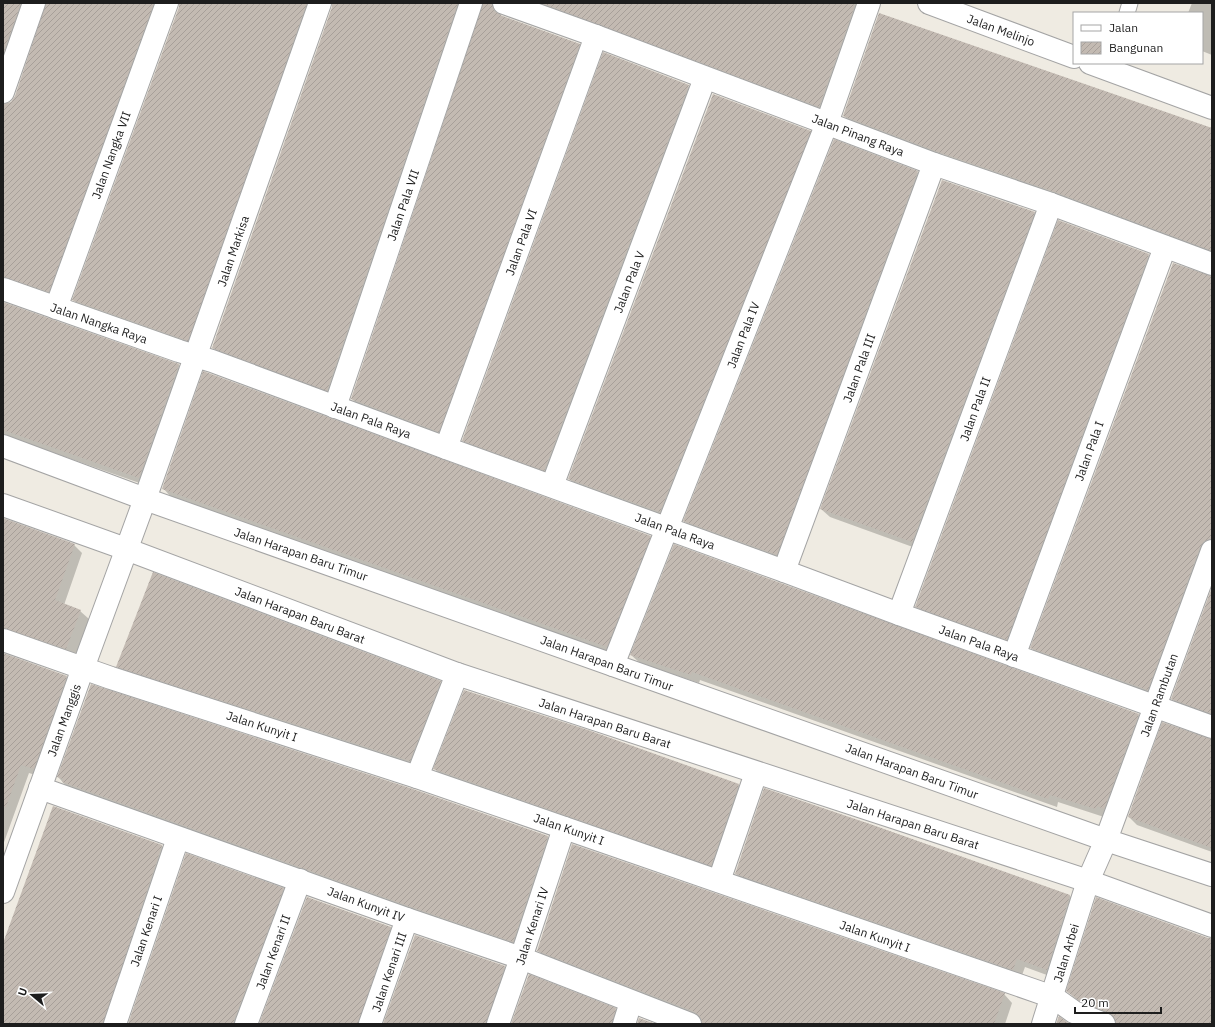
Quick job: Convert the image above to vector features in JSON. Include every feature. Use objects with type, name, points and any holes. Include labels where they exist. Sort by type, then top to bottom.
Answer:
[{"type":"street","points":[[3,92],[34,3]]},
{"type":"street","name":"Jalan Nangka VII","points":[[56,308],[167,3]]},
{"type":"street","name":"Jalan Markisa","points":[[145,499],[320,3]]},
{"type":"street","name":"Jalan Pala VII","points":[[335,407],[471,3]]},
{"type":"street","name":"Jalan Pinang Raya","points":[[504,3],[596,36],[934,164],[1051,204],[1212,264]]},
{"type":"street","name":"Jalan Pala IV","points":[[613,665],[826,123],[870,3]]},
{"type":"street","name":"Jalan Melinjo","points":[[929,3],[1073,57]]},
{"type":"street","name":"Jalan Pala VI","points":[[446,448],[596,36]]},
{"type":"street","points":[[1104,65],[1212,108]]},
{"type":"street","name":"Jalan Pala V","points":[[552,486],[705,78]]},
{"type":"street","name":"Jalan Pala III","points":[[784,571],[934,164]]},
{"type":"street","name":"Jalan Pala II","points":[[900,614],[1051,204]]},
{"type":"street","name":"Jalan Pala I","points":[[1014,656],[1165,247]]},
{"type":"street","name":"Jalan Nangka Raya","points":[[3,289],[195,357]]},
{"type":"street","name":"Jalan Pala Raya","points":[[195,357],[1212,727]]},
{"type":"street","name":"Jalan Harapan Baru Timur","points":[[3,446],[145,499],[1106,840],[1212,875]]},
{"type":"street","name":"Jalan Manggis","points":[[3,892],[145,499]]},
{"type":"street","name":"Jalan Harapan Baru Barat","points":[[3,504],[457,674],[1088,881],[1212,926]]},
{"type":"street","name":"Jalan Rambutan","points":[[1088,881],[1106,840],[1212,551]]},
{"type":"street","name":"Jalan Kunyit I","points":[[3,640],[83,668],[417,777],[719,881],[1053,998],[1074,1012],[1104,1024]]},
{"type":"street","points":[[417,777],[457,674]]},
{"type":"street","points":[[719,881],[756,773]]},
{"type":"street","name":"Jalan Kunyit IV","points":[[40,788],[407,919],[521,958],[690,1024]]},
{"type":"street","name":"Jalan Kenari IV","points":[[498,1024],[564,828]]},
{"type":"street","name":"Jalan Kenari I","points":[[115,1024],[178,838]]},
{"type":"street","name":"Jalan Kenari II","points":[[246,1024],[300,880]]},
{"type":"street","name":"Jalan Arbei","points":[[1044,1024],[1088,881]]},
{"type":"street","name":"Jalan Kenari III","points":[[370,1024],[407,919]]},
{"type":"street","points":[[624,1024],[631,1002]]},
{"type":"building","points":[[3,3],[21,3],[3,54]]},
{"type":"building","points":[[46,3],[154,3],[49,292],[3,277],[3,104],[11,102],[15,96]]},
{"type":"building","points":[[179,3],[307,3],[188,341],[72,300],[179,7]]},
{"type":"building","points":[[332,3],[458,3],[327,391],[212,348],[332,7]]},
{"type":"building","points":[[483,3],[492,3],[494,11],[500,15],[580,44],[439,432],[351,399]]},
{"type":"building","points":[[541,3],[850,3],[855,5],[819,107]]},
{"type":"building","points":[[879,13],[1212,128],[1212,251],[1055,192],[938,152],[843,116]]},
{"type":"building","points":[[603,52],[689,85],[544,471],[462,441]]},
{"type":"building","points":[[713,94],[811,131],[660,512],[568,479]]},
{"type":"building","points":[[834,139],[918,171],[777,555],[683,521]]},
{"type":"building","points":[[942,180],[1035,212],[912,542],[820,509]]},
{"type":"building","points":[[1058,220],[1149,254],[1007,640],[915,607]]},
{"type":"building","points":[[1173,263],[1212,276],[1212,539],[1204,541],[1200,547],[1148,690],[1030,648]]},
{"type":"building","points":[[3,302],[179,364],[139,478],[3,430]]},
{"type":"building","points":[[203,371],[651,536],[607,647],[162,489]]},
{"type":"building","points":[[3,518],[75,544],[55,600],[81,610],[66,649],[3,628]]},
{"type":"building","points":[[674,544],[1139,714],[1104,809],[1097,806],[1096,809],[1050,795],[1048,799],[692,672],[691,675],[630,655]]},
{"type":"building","points":[[153,572],[441,681],[410,761],[116,667]]},
{"type":"building","points":[[1212,587],[1212,714],[1171,699]]},
{"type":"building","points":[[3,653],[67,676],[34,769],[21,765],[6,807],[3,807]]},
{"type":"building","points":[[91,684],[413,789],[548,836],[513,942],[62,782],[63,779],[57,777]]},
{"type":"building","points":[[464,690],[588,730],[739,784],[711,866],[433,769]]},
{"type":"building","points":[[1162,722],[1212,739],[1212,848],[1128,817]]},
{"type":"building","points":[[764,788],[1070,895],[1047,970],[1017,959],[1013,970],[735,874]]},
{"type":"building","points":[[53,806],[162,845],[103,1024],[3,1024],[3,943]]},
{"type":"building","points":[[572,844],[1005,993],[994,1024],[702,1024],[700,1017],[695,1012],[537,951]]},
{"type":"building","points":[[186,853],[284,888],[234,1020],[234,1024],[128,1024]]},
{"type":"building","points":[[307,897],[391,927],[358,1024],[259,1024]]},
{"type":"building","points":[[1096,897],[1208,938],[1212,938],[1212,1024],[1116,1024],[1114,1017],[1109,1013],[1080,1001],[1066,991]]},
{"type":"building","points":[[415,935],[505,966],[486,1024],[383,1024]]},
{"type":"building","points":[[529,974],[616,1008],[612,1024],[511,1024]]},
{"type":"building","points":[[1059,1016],[1067,1022],[1070,1024],[1056,1024]]},
{"type":"building","points":[[639,1018],[656,1024],[637,1024]]}]
